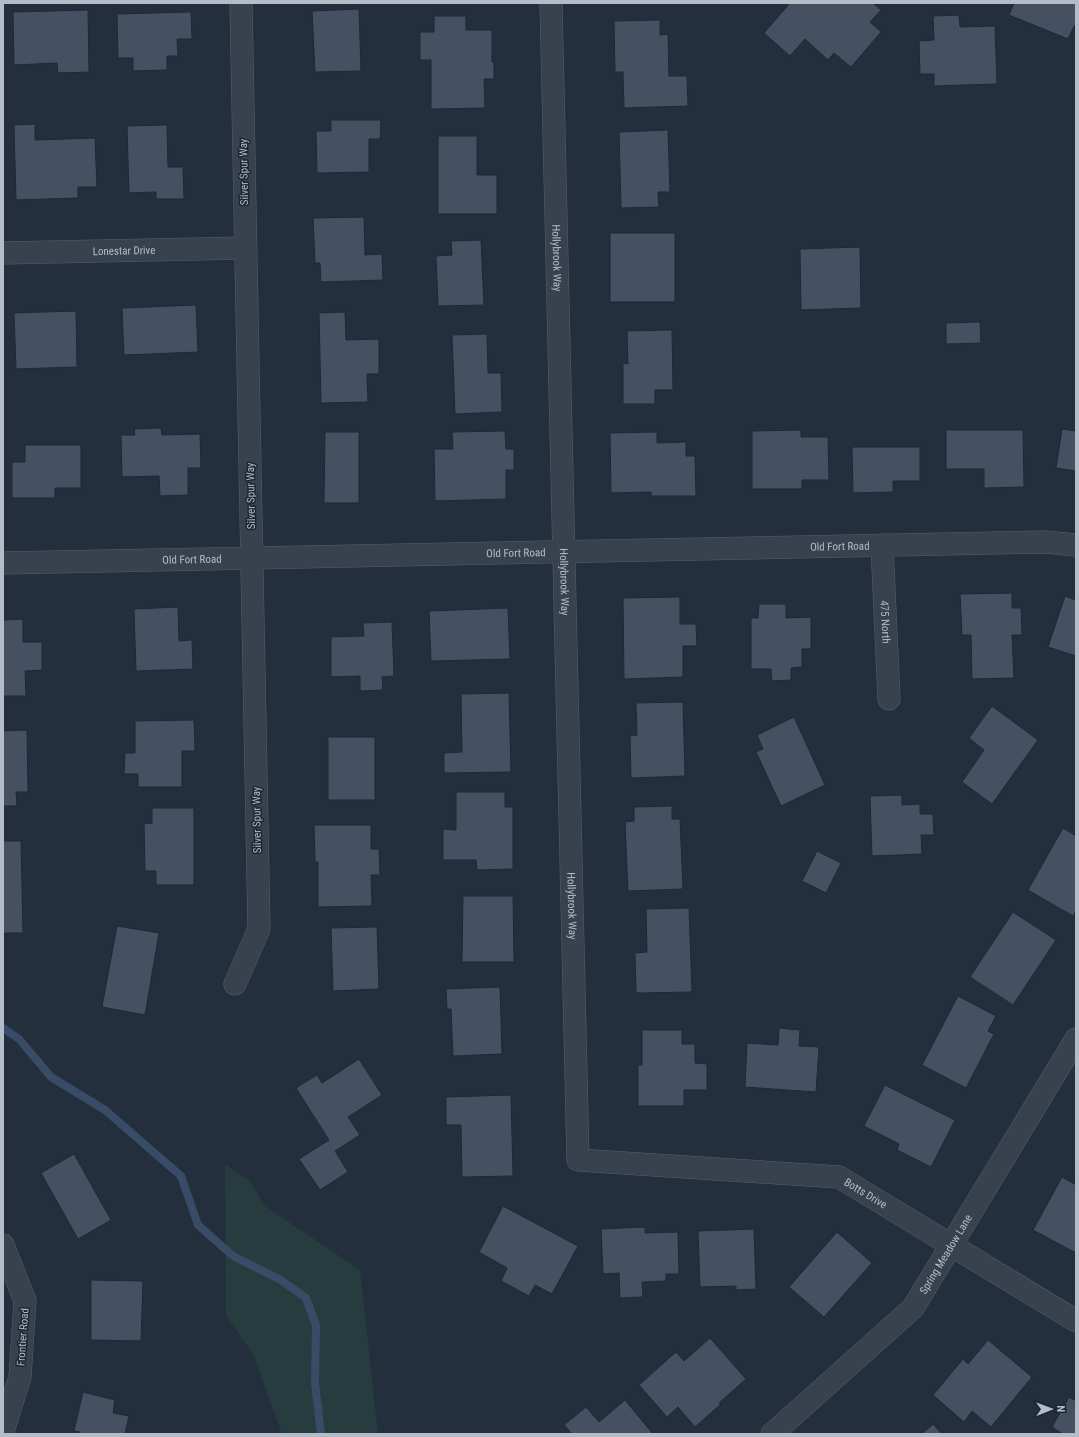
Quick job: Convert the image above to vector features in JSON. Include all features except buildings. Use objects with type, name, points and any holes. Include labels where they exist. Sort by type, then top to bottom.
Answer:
[{"type":"street","name":"Silver Spur Way","points":[[234,984],[259,929],[241,3]]},
{"type":"street","name":"Hollybrook Way","points":[[551,3],[578,1160]]},
{"type":"street","name":"Lonestar Drive","points":[[3,253],[246,248]]},
{"type":"street","name":"Old Fort Road","points":[[3,563],[1046,542],[1076,545]]},
{"type":"street","name":"475 North","points":[[882,545],[889,699]]},
{"type":"street","name":"Spring Meadow Lane","points":[[772,1434],[913,1308],[1076,1039]]},
{"type":"street","name":"Botts Drive","points":[[578,1160],[839,1177],[1076,1321]]},
{"type":"street","name":"Frontier Road","points":[[3,1245],[25,1301],[20,1378],[3,1431]]},
{"type":"green space","points":[[225,1164],[250,1181],[265,1206],[360,1270],[378,1434],[282,1434],[253,1354],[226,1316]]},
{"type":"waterway","points":[[3,1028],[19,1039],[51,1077],[105,1110],[181,1176],[198,1225],[233,1256],[281,1280],[306,1298],[316,1325],[315,1383],[321,1434]]}]
